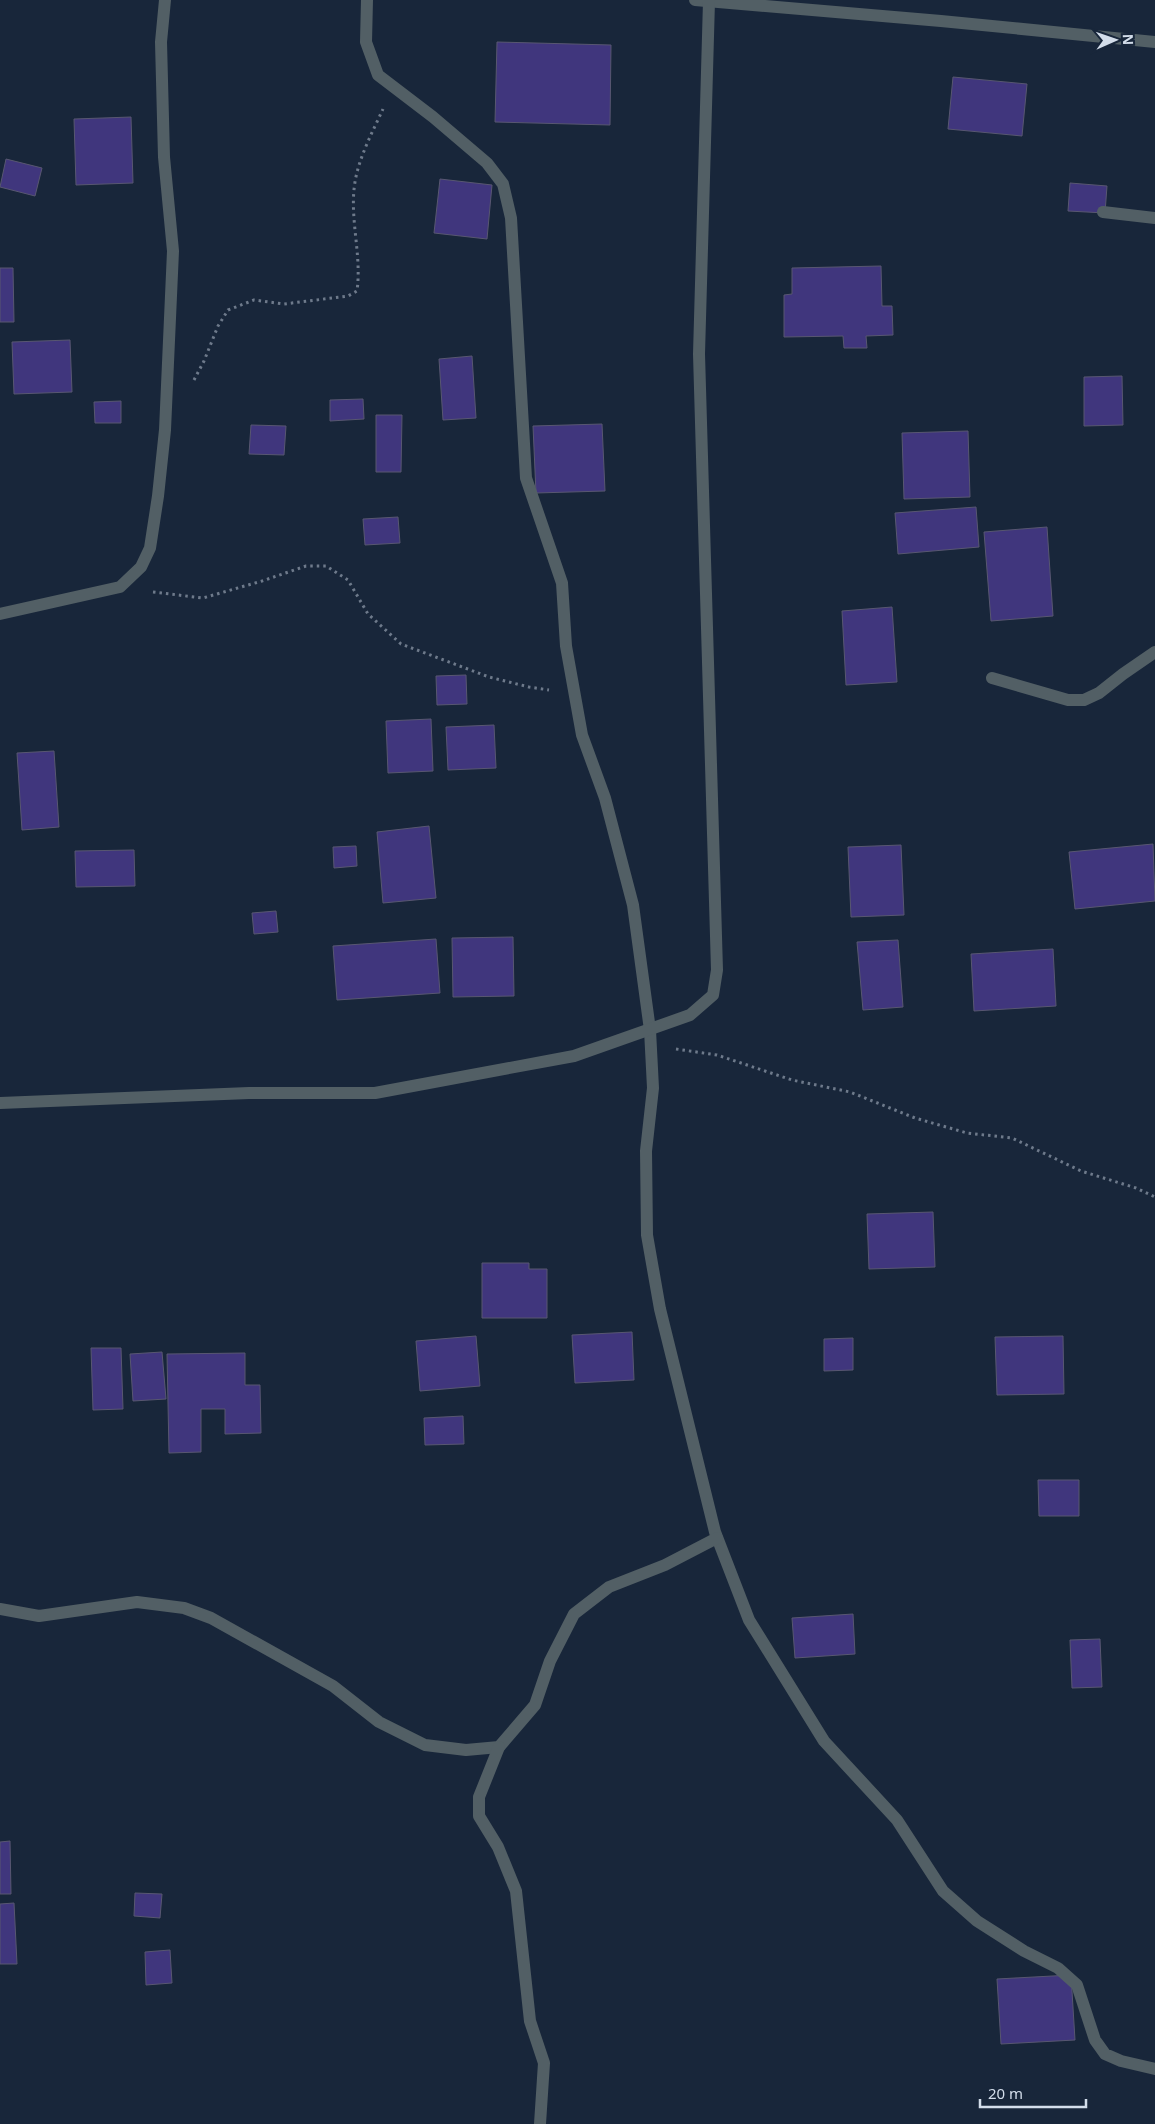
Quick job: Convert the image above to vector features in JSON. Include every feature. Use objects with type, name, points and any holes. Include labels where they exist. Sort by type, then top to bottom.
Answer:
[{"type":"street","points":[[0,614],[120,587],[141,567],[150,548],[158,496],[166,412],[173,251],[164,158],[161,42],[165,0]]},
{"type":"street","points":[[367,0],[366,42],[378,75],[487,163],[504,184],[511,218],[526,478],[562,583],[566,646],[582,735],[605,798],[633,905],[650,1030],[653,1088],[646,1151],[647,1235],[660,1309],[717,1538],[749,1620],[824,1741],[897,1820],[943,1891],[977,1921],[1058,1968],[1077,1985],[1095,2040],[1105,2054],[1121,2061],[1155,2069]]},
{"type":"street","points":[[695,0],[1155,42]]},
{"type":"street","points":[[0,1103],[249,1093],[375,1093],[574,1056],[690,1015],[713,995],[717,970],[699,354],[709,1]]},
{"type":"street","points":[[1104,212],[1155,218]]},
{"type":"street","points":[[992,678],[1068,700],[1084,700],[1099,693],[1122,674],[1155,652]]},
{"type":"street","points":[[540,2124],[544,2063],[530,2021],[516,1891],[498,1847],[479,1816],[480,1797],[499,1747],[535,1705],[550,1661],[574,1614],[609,1586],[664,1565],[717,1538]]},
{"type":"street","points":[[0,1609],[39,1616],[137,1602],[184,1608],[211,1618],[333,1686],[379,1722],[425,1745],[466,1750],[499,1747]]},
{"type":"path","points":[[166,412],[186,394],[204,361],[218,326],[228,310],[254,300],[284,304],[348,296],[357,290],[360,272],[354,213],[355,181],[368,141],[392,86]]},
{"type":"path","points":[[120,587],[202,598],[306,566],[326,566],[348,580],[368,614],[401,644],[489,677],[529,687],[574,694]]},
{"type":"path","points":[[650,1045],[717,1055],[792,1080],[850,1092],[915,1118],[958,1130],[1012,1138],[1081,1171],[1136,1188],[1155,1197]]},
{"type":"building","points":[[497,42],[611,45],[610,125],[495,122]]},
{"type":"building","points":[[953,77],[1027,84],[1022,136],[948,129]]},
{"type":"building","points":[[131,117],[133,183],[76,185],[74,119]]},
{"type":"building","points":[[6,159],[42,168],[35,196],[0,187]]},
{"type":"building","points":[[440,179],[492,185],[487,239],[434,233]]},
{"type":"building","points":[[1070,183],[1107,186],[1105,213],[1068,211]]},
{"type":"building","points":[[881,266],[882,306],[892,306],[893,335],[866,336],[867,348],[844,348],[843,336],[784,337],[784,295],[792,294],[792,268]]},
{"type":"building","points":[[0,268],[13,268],[14,322],[0,322]]},
{"type":"building","points":[[70,340],[72,392],[14,394],[12,342]]},
{"type":"building","points":[[472,356],[476,418],[443,420],[439,359]]},
{"type":"building","points":[[1122,376],[1123,425],[1084,426],[1084,377]]},
{"type":"building","points":[[363,399],[364,419],[330,421],[330,400]]},
{"type":"building","points":[[121,401],[121,423],[95,423],[94,402]]},
{"type":"building","points":[[376,415],[402,415],[401,472],[376,472]]},
{"type":"building","points":[[602,424],[605,491],[536,493],[533,426]]},
{"type":"building","points":[[251,425],[286,426],[284,455],[249,454]]},
{"type":"building","points":[[968,431],[970,497],[904,499],[902,433]]},
{"type":"building","points":[[976,507],[979,547],[898,554],[895,513]]},
{"type":"building","points":[[398,517],[400,543],[365,545],[363,519]]},
{"type":"building","points":[[1047,527],[1053,616],[991,621],[984,532]]},
{"type":"building","points":[[892,607],[897,682],[846,685],[842,611]]},
{"type":"building","points":[[466,675],[467,704],[437,705],[436,676]]},
{"type":"building","points":[[431,719],[433,771],[388,773],[386,721]]},
{"type":"building","points":[[494,725],[496,768],[448,770],[446,727]]},
{"type":"building","points":[[54,751],[59,827],[22,830],[17,753]]},
{"type":"building","points":[[429,826],[436,898],[383,903],[377,832]]},
{"type":"building","points":[[1153,844],[1155,901],[1075,909],[1069,852]]},
{"type":"building","points":[[901,845],[904,915],[851,917],[848,847]]},
{"type":"building","points":[[356,846],[357,866],[334,868],[333,847]]},
{"type":"building","points":[[134,850],[135,886],[76,887],[75,851]]},
{"type":"building","points":[[276,911],[278,932],[254,934],[252,913]]},
{"type":"building","points":[[513,937],[514,996],[453,997],[452,938]]},
{"type":"building","points":[[436,939],[440,993],[337,1000],[333,946]]},
{"type":"building","points":[[898,940],[903,1007],[863,1010],[857,942]]},
{"type":"building","points":[[1053,949],[1056,1006],[974,1011],[971,954]]},
{"type":"building","points":[[933,1212],[935,1267],[869,1269],[867,1214]]},
{"type":"building","points":[[482,1263],[529,1263],[529,1269],[547,1269],[547,1318],[482,1318]]},
{"type":"building","points":[[632,1332],[634,1380],[575,1383],[572,1335]]},
{"type":"building","points":[[476,1336],[480,1386],[420,1391],[416,1341]]},
{"type":"building","points":[[1063,1336],[1064,1394],[997,1395],[995,1337]]},
{"type":"building","points":[[853,1338],[853,1370],[824,1371],[824,1339]]},
{"type":"building","points":[[91,1348],[121,1348],[123,1409],[93,1410]]},
{"type":"building","points":[[162,1352],[166,1399],[133,1401],[130,1354]]},
{"type":"building","points":[[245,1353],[245,1385],[260,1385],[261,1433],[225,1434],[225,1409],[201,1409],[201,1452],[169,1453],[167,1354]]},
{"type":"building","points":[[463,1416],[464,1444],[425,1445],[424,1418]]},
{"type":"building","points":[[1038,1480],[1079,1480],[1079,1516],[1039,1516]]},
{"type":"building","points":[[853,1614],[855,1654],[795,1658],[792,1618]]},
{"type":"building","points":[[1100,1639],[1102,1687],[1072,1688],[1070,1640]]},
{"type":"building","points":[[10,1841],[11,1894],[0,1894],[0,1842]]},
{"type":"building","points":[[135,1893],[162,1894],[160,1918],[134,1916]]},
{"type":"building","points":[[14,1903],[17,1964],[0,1964],[0,1904]]},
{"type":"building","points":[[170,1950],[172,1983],[146,1985],[145,1952]]},
{"type":"building","points":[[1071,1975],[1075,2040],[1001,2044],[997,1979]]}]
